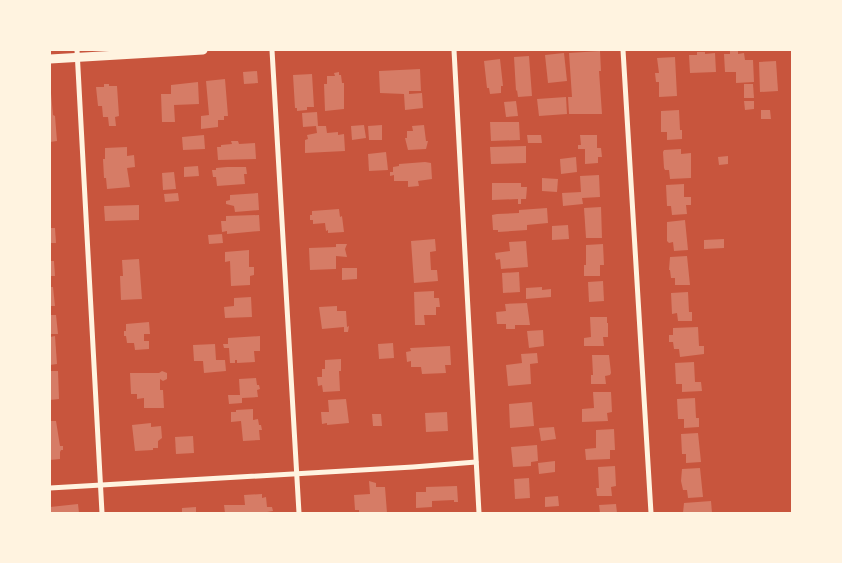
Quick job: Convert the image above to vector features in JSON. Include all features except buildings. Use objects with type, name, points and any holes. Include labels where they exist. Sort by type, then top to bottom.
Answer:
[{"type":"street","points":[[50,59],[77,54],[203,50]]},
{"type":"street","points":[[272,50],[299,513]]},
{"type":"street","points":[[454,50],[479,513]]},
{"type":"street","points":[[623,50],[651,513]]},
{"type":"street","points":[[77,54],[102,513]]},
{"type":"street","points":[[50,488],[476,462]]}]
